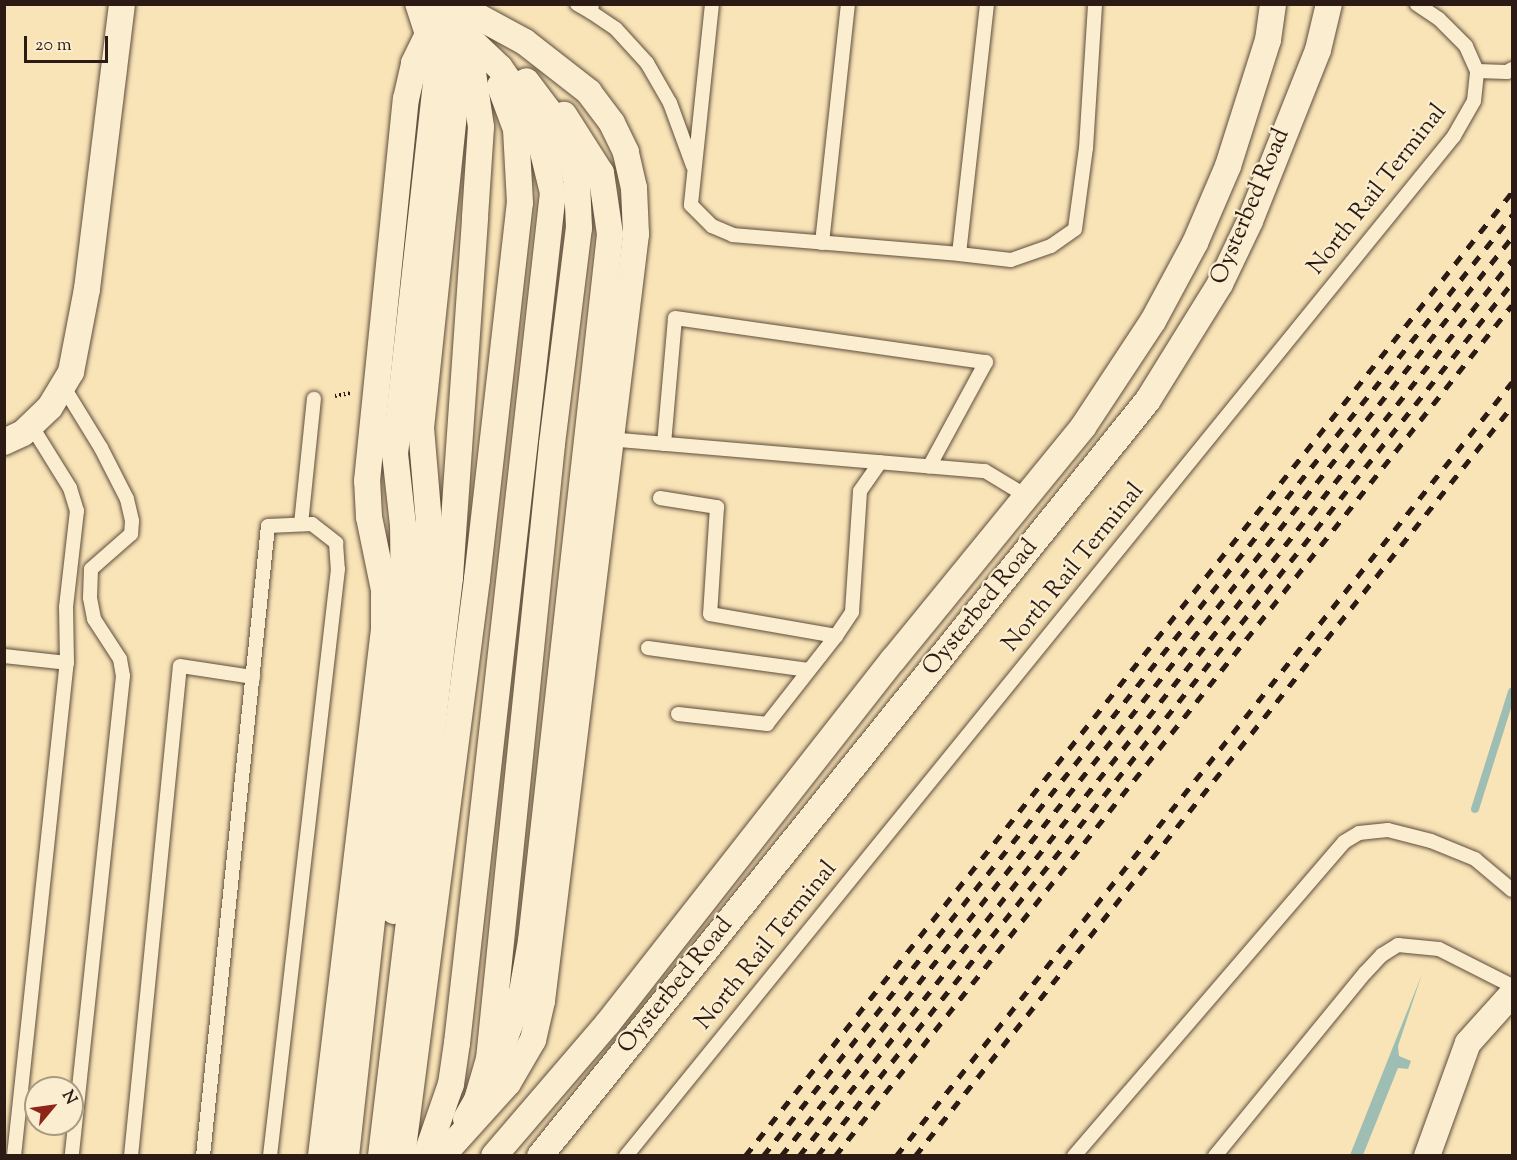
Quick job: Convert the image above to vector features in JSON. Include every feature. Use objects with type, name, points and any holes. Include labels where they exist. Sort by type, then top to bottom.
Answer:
[{"type":"street","points":[[4,442],[31,425],[50,407],[71,372],[82,326],[122,4]]},
{"type":"street","points":[[321,1155],[384,629],[384,590],[369,517],[367,481],[406,99],[414,63],[428,34],[418,4]]},
{"type":"street","points":[[346,1155],[405,609],[403,525],[396,454],[439,58],[438,36],[431,19],[418,4]]},
{"type":"street","points":[[366,1155],[429,603],[429,524],[421,428],[459,69],[452,43],[424,4]]},
{"type":"street","points":[[433,4],[524,79],[548,110],[567,144],[577,182],[579,228],[552,444],[491,1048],[477,1100],[438,1154]]},
{"type":"street","points":[[381,1155],[450,577],[481,128],[473,73],[461,45],[433,4]]},
{"type":"street","points":[[402,1155],[476,591],[520,203],[516,129],[504,94],[485,61],[433,4]]},
{"type":"street","points":[[438,1154],[507,1083],[533,1040],[636,234],[634,188],[626,152],[612,123],[595,100],[562,68],[525,42],[455,4]]},
{"type":"street","name":"Oysterbed Road","points":[[494,1155],[608,1023],[893,660],[1083,427],[1154,321],[1195,243],[1228,166],[1268,40],[1273,4]]},
{"type":"street","points":[[1305,4],[1311,4]]},
{"type":"street","name":"Oysterbed Road","points":[[540,1155],[1148,400],[1220,284],[1250,221],[1318,50],[1329,4]]},
{"type":"street","points":[[438,1154],[457,1042],[552,221],[553,193],[537,128],[500,68],[469,35]]},
{"type":"street","points":[[1427,1155],[1468,1043],[1512,994]]},
{"type":"lane","points":[[577,4],[592,8],[616,29],[647,63],[670,103],[694,170]]},
{"type":"lane","points":[[712,4],[691,205],[712,226],[733,235],[1011,260],[1051,246],[1075,228],[1086,148],[1095,4]]},
{"type":"lane","points":[[822,243],[849,4]]},
{"type":"lane","points":[[959,254],[987,4]]},
{"type":"lane","points":[[1417,4],[1439,19],[1466,46],[1478,71],[1508,72],[1512,69]]},
{"type":"lane","name":"North Rail Terminal","points":[[626,1155],[1454,135],[1474,101],[1478,71]]},
{"type":"lane","points":[[664,444],[675,318],[986,362],[929,466]]},
{"type":"lane","points":[[63,386],[107,458],[127,499],[132,521],[130,534],[91,569],[90,598],[94,619],[120,659],[123,676],[72,1155]]},
{"type":"lane","points":[[301,524],[314,399]]},
{"type":"lane","points":[[14,1155],[67,663],[66,608],[77,511],[70,488],[31,425]]},
{"type":"lane","points":[[609,439],[985,471],[1028,497]]},
{"type":"lane","points":[[678,714],[767,724],[852,612],[860,491],[880,462]]},
{"type":"lane","points":[[660,498],[717,507],[710,614],[836,636]]},
{"type":"lane","points":[[203,1155],[268,526],[312,524],[336,543],[338,569],[270,1155]]},
{"type":"lane","points":[[648,648],[808,670]]},
{"type":"lane","points":[[4,656],[67,663]]},
{"type":"lane","points":[[130,1155],[180,666],[253,677]]},
{"type":"lane","points":[[1074,1155],[1344,842],[1359,833],[1388,830],[1431,841],[1475,858],[1512,890]]},
{"type":"lane","points":[[1215,1155],[1382,954],[1398,945],[1440,949],[1512,986]]},
{"type":"water","points":[[1422,974],[1398,1046],[1399,1056],[1411,1061],[1408,1069],[1398,1068],[1363,1155],[1350,1155]]},
{"type":"waterway","points":[[1475,809],[1512,692]]},
{"type":"railway","points":[[745,1156],[1512,192]]},
{"type":"railway","points":[[763,1156],[1512,215]]},
{"type":"railway","points":[[781,1156],[1512,237]]},
{"type":"railway","points":[[799,1156],[1512,260]]},
{"type":"railway","points":[[817,1156],[1512,283]]},
{"type":"railway","points":[[835,1156],[1512,305]]},
{"type":"railway","points":[[896,1156],[1512,382]]},
{"type":"railway","points":[[915,1156],[1512,406]]}]
